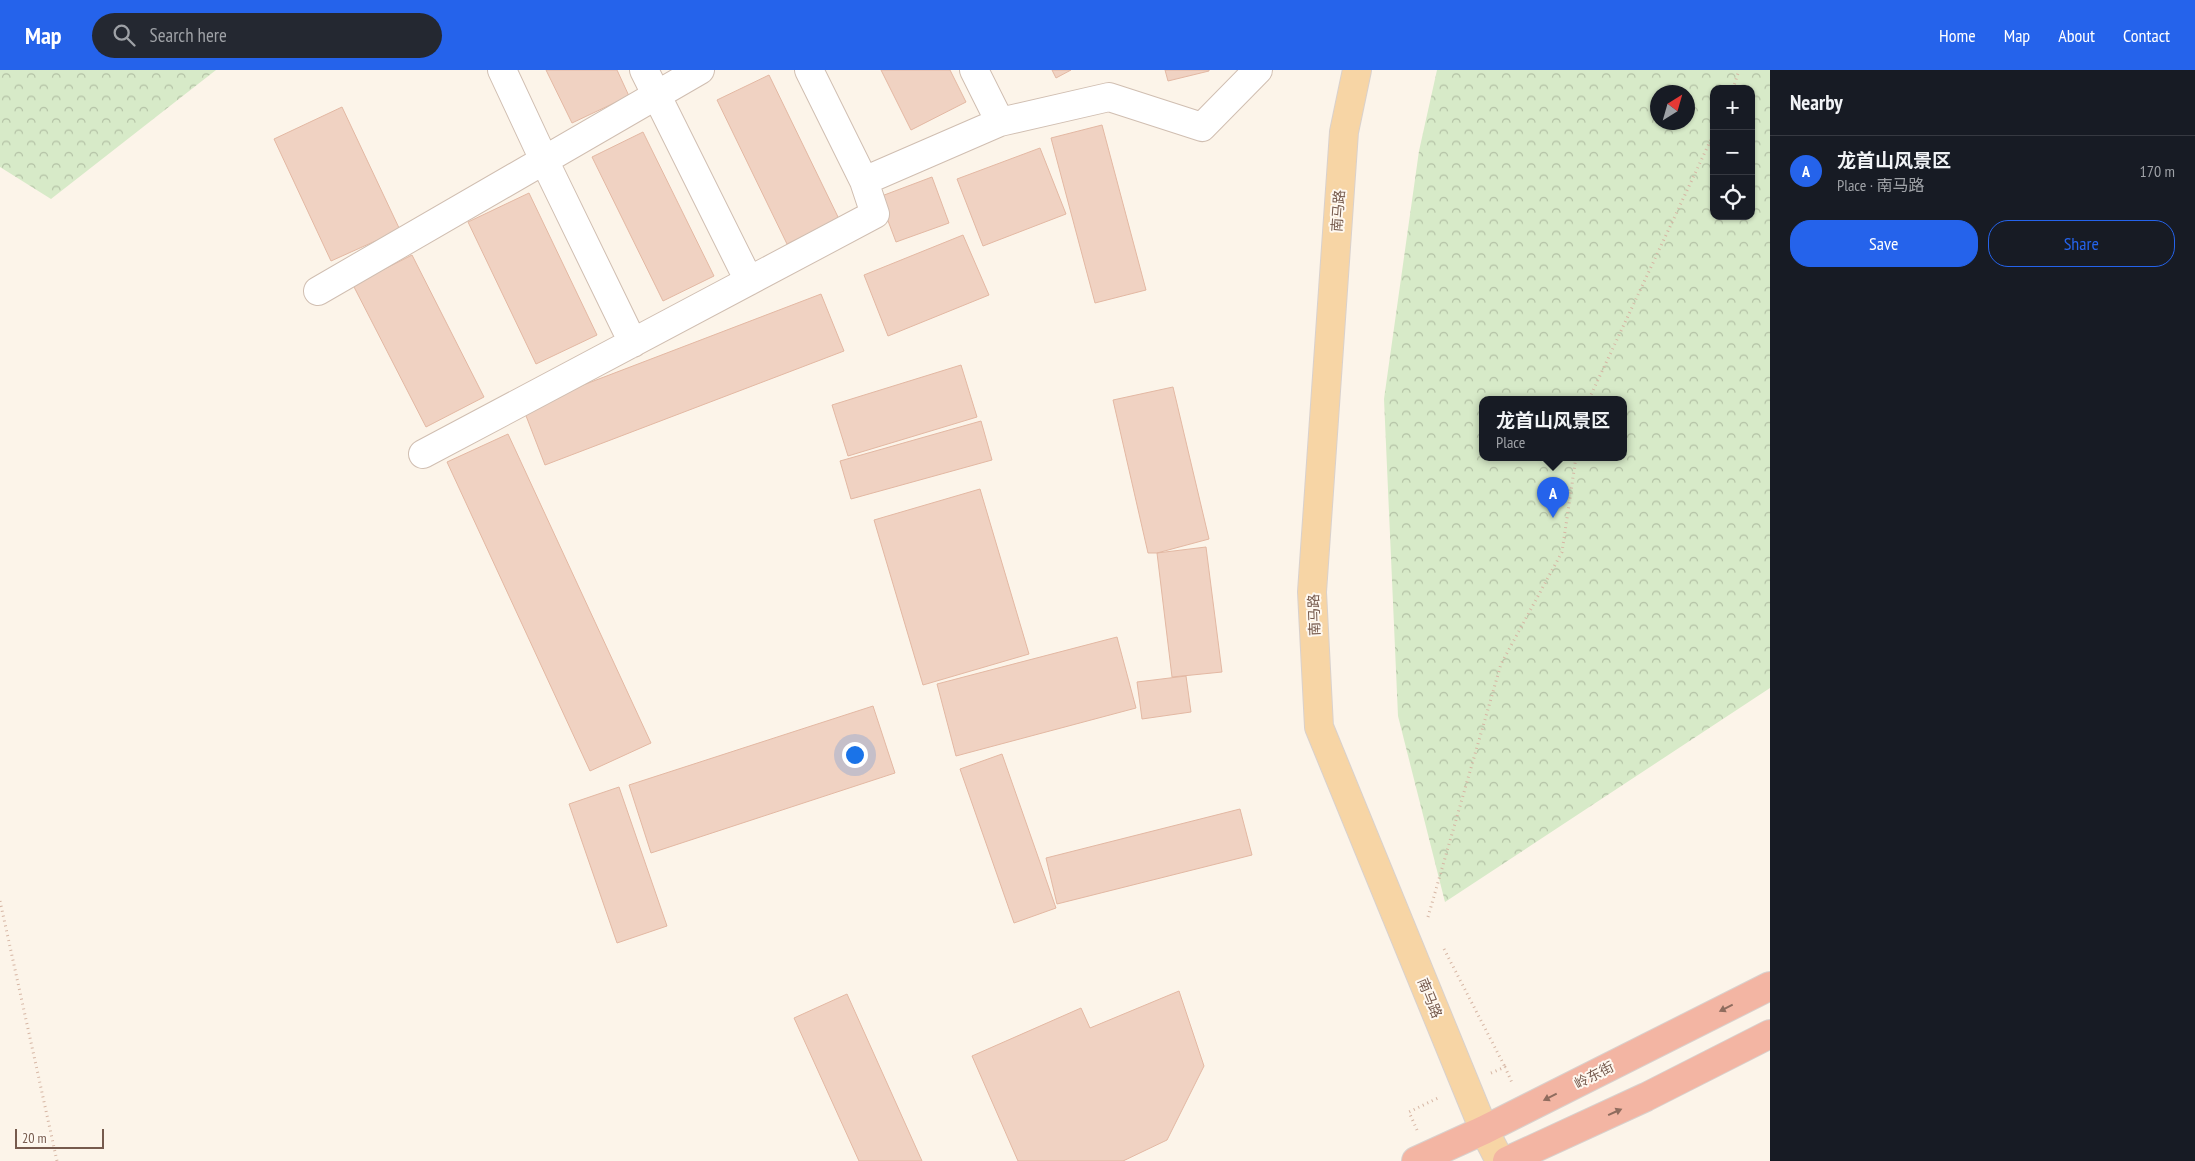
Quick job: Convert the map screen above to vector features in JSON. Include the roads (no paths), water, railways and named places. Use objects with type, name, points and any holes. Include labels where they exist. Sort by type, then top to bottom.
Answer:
[{"type":"highway","name":"岭东街","points":[[1416,1161],[1484,1130],[1770,986]]},
{"type":"highway","points":[[1507,1161],[1646,1097],[1770,1034]]},
{"type":"main road","name":"南马路","points":[[1357,70],[1344,132],[1312,592],[1319,727],[1484,1130],[1500,1161]]},
{"type":"street","points":[[502,70],[633,343]]},
{"type":"street","points":[[644,70],[748,281]]},
{"type":"street","points":[[318,291],[700,70]]},
{"type":"street","points":[[424,454],[876,214],[864,181],[809,70]]},
{"type":"street","points":[[974,70],[1000,122]]},
{"type":"street","points":[[864,181],[1000,122],[1108,97],[1202,127],[1258,70]]},
{"type":"place","name":"龙首山风景区","points":[[1553,518]]}]
